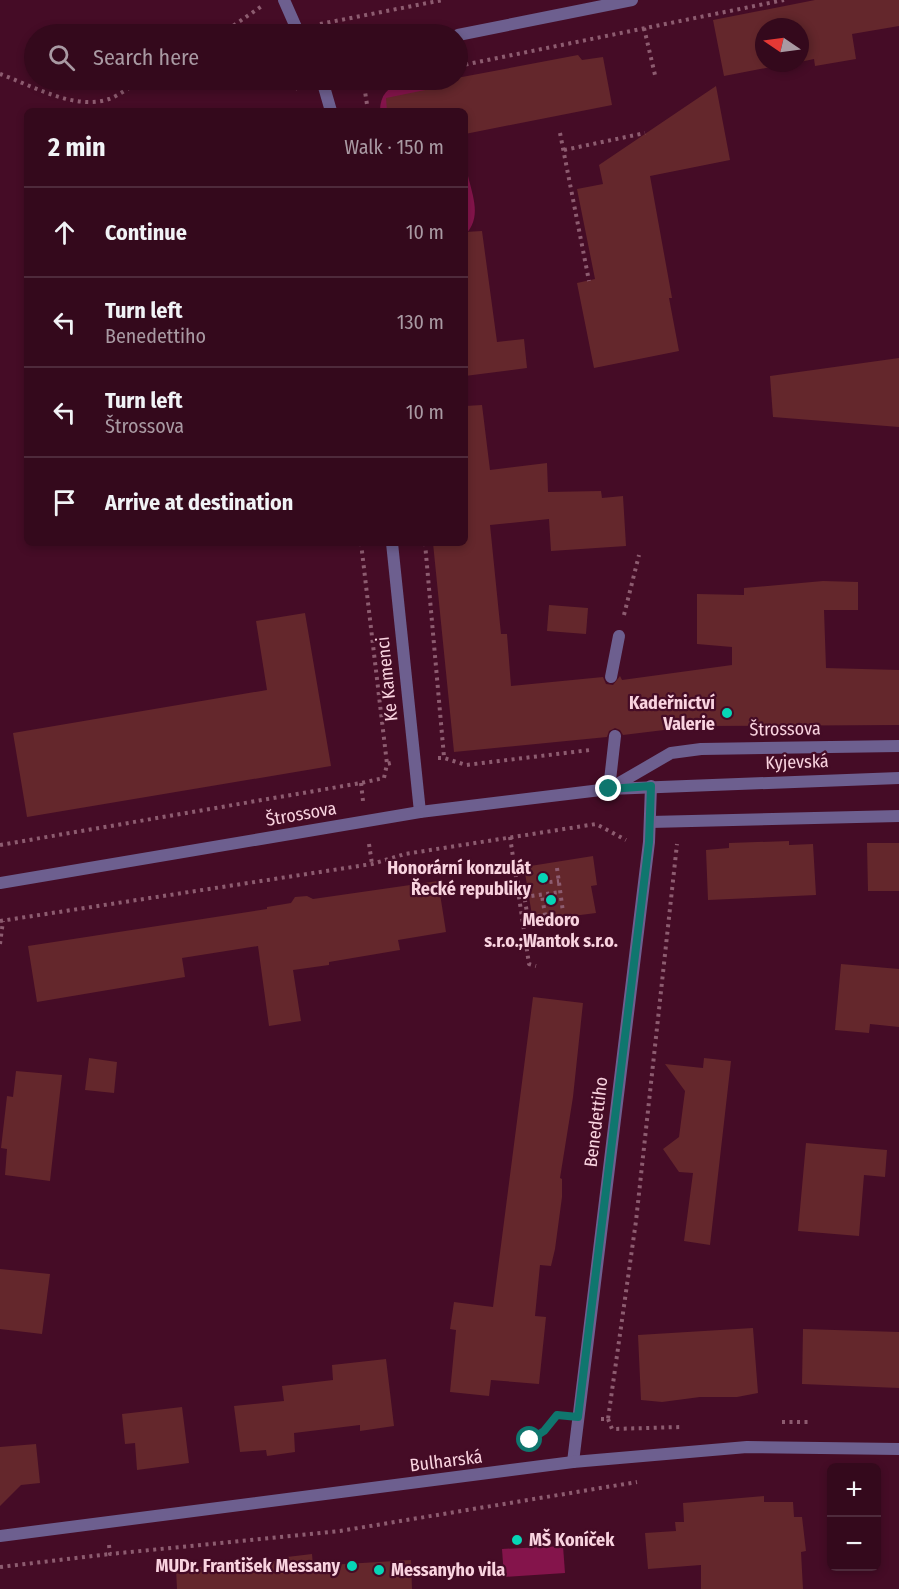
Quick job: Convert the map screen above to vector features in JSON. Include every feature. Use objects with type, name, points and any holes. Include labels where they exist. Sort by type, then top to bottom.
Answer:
[{"type":"street","points":[[468,33],[599,3],[632,0]]},
{"type":"street","points":[[284,2],[294,24]]},
{"type":"street","points":[[327,92],[331,108]]},
{"type":"street","name":"Ke Kamenci","points":[[392,546],[420,812]]},
{"type":"street","points":[[611,677],[619,636]]},
{"type":"street","points":[[609,789],[615,742]]},
{"type":"street","name":"Štrossova","points":[[609,789],[671,753],[701,749],[899,746]]},
{"type":"street","name":"Kyjevská","points":[[696,784],[899,778]]},
{"type":"street","name":"Štrossova","points":[[0,883],[420,812],[609,789],[696,784]]},
{"type":"street","name":"Benedettiho","points":[[573,1462],[649,842],[651,786]]},
{"type":"street","points":[[650,822],[899,816]]},
{"type":"street","name":"Bulharská","points":[[0,1536],[573,1462],[747,1447],[899,1449]]},
{"type":"path","points":[[321,24],[443,0]]},
{"type":"path","points":[[468,64],[784,0]]},
{"type":"path","points":[[236,24],[262,6],[284,2]]},
{"type":"path","points":[[644,28],[655,75]]},
{"type":"path","points":[[0,74],[24,83]]},
{"type":"path","points":[[43,90],[70,100],[92,103],[110,99],[125,90]]},
{"type":"path","points":[[327,92],[338,90]]},
{"type":"path","points":[[365,90],[368,108]]},
{"type":"path","points":[[560,133],[589,280]]},
{"type":"path","points":[[564,150],[645,133]]},
{"type":"path","points":[[0,845],[361,783],[384,777],[387,764],[362,546]]},
{"type":"path","points":[[425,546],[444,758]]},
{"type":"path","points":[[619,636],[639,555]]},
{"type":"path","points":[[387,764],[444,758],[466,765],[615,742]]},
{"type":"path","points":[[0,944],[1,921],[372,864],[405,854],[510,837],[596,824],[628,841],[678,841],[636,1221],[608,1419],[557,1415],[544,1431],[530,1440],[508,1446]]},
{"type":"path","points":[[510,837],[529,964],[536,966]]},
{"type":"path","points":[[557,868],[563,912]]},
{"type":"path","points":[[542,883],[558,880]]},
{"type":"path","points":[[517,883],[522,882],[527,913],[522,914]]},
{"type":"path","points":[[524,897],[560,892]]},
{"type":"path","points":[[524,925],[542,922],[539,916],[545,915],[542,895]]},
{"type":"path","points":[[0,1567],[340,1531],[639,1482]]},
{"type":"path","points":[[106,1522],[110,1554]]},
{"type":"shaded area","points":[[388,90],[425,90],[428,108],[380,108],[381,100]]},
{"type":"shaded area","points":[[468,176],[475,207],[468,231]]},
{"type":"shaded area","points":[[563,1546],[565,1573],[504,1577],[502,1549]]},
{"type":"building","points":[[815,0],[899,0],[899,26],[852,34],[856,59],[815,66],[814,59],[809,60],[809,18],[755,18],[755,70],[724,76],[713,20]]},
{"type":"building","points":[[578,55],[582,60],[603,57],[612,105],[468,133],[468,108],[387,108],[386,98],[425,90],[468,90],[468,76]]},
{"type":"building","points":[[716,86],[730,160],[650,176],[679,351],[594,368],[577,283],[595,279],[577,189],[603,184],[599,165]]},
{"type":"building","points":[[482,231],[497,342],[524,339],[527,368],[468,376],[468,232]]},
{"type":"building","points":[[899,358],[899,427],[773,417],[770,376]]},
{"type":"building","points":[[482,405],[490,470],[547,463],[548,492],[601,491],[602,498],[623,496],[626,546],[551,551],[549,519],[490,525],[501,634],[507,634],[511,686],[603,677],[606,684],[613,685],[620,676],[622,680],[732,665],[732,647],[697,644],[697,594],[744,595],[744,588],[823,581],[858,582],[858,610],[824,610],[826,668],[899,670],[899,725],[697,726],[623,735],[615,728],[609,731],[607,737],[454,752],[433,546],[468,546],[468,406]]},
{"type":"building","points":[[549,605],[588,608],[586,634],[547,631]]},
{"type":"building","points":[[305,613],[331,766],[27,817],[13,733],[267,690],[256,621]]},
{"type":"building","points":[[789,841],[789,845],[813,844],[816,895],[708,900],[706,850],[729,848],[729,843]]},
{"type":"building","points":[[867,843],[899,843],[899,891],[868,891]]},
{"type":"building","points":[[593,856],[597,885],[591,886],[596,913],[533,921],[524,867]]},
{"type":"building","points":[[438,881],[446,932],[398,940],[400,950],[293,970],[301,1021],[269,1026],[258,946],[182,958],[185,977],[37,1002],[28,946],[267,909],[267,907],[291,903],[295,897],[307,896],[313,899]]},
{"type":"building","points":[[841,964],[899,969],[899,1027],[870,1024],[869,1033],[835,1030]]},
{"type":"building","points":[[533,997],[583,1003],[573,1097],[560,1178],[562,1179],[562,1197],[555,1249],[551,1266],[540,1265],[535,1316],[546,1317],[539,1384],[491,1380],[489,1396],[450,1392],[456,1330],[450,1329],[454,1302],[493,1307]]},
{"type":"building","points":[[89,1058],[117,1062],[114,1093],[85,1090]]},
{"type":"building","points":[[704,1058],[731,1061],[710,1245],[684,1241],[693,1173],[679,1172],[663,1149],[679,1137],[685,1091],[665,1064],[703,1068]]},
{"type":"building","points":[[16,1071],[62,1075],[50,1181],[5,1175],[7,1149],[1,1148],[7,1096],[13,1097]]},
{"type":"building","points":[[806,1143],[887,1150],[885,1177],[864,1175],[859,1236],[798,1231]]},
{"type":"building","points":[[0,1269],[50,1274],[42,1334],[0,1329]]},
{"type":"building","points":[[753,1328],[758,1393],[737,1397],[700,1397],[662,1402],[641,1400],[638,1335]]},
{"type":"building","points":[[803,1329],[899,1332],[899,1388],[802,1384]]},
{"type":"building","points":[[386,1359],[394,1426],[360,1431],[360,1425],[294,1433],[295,1452],[267,1456],[266,1450],[240,1452],[234,1406],[284,1401],[282,1386],[333,1380],[332,1365]]},
{"type":"building","points":[[182,1407],[189,1463],[137,1470],[135,1443],[125,1444],[122,1414]]},
{"type":"building","points":[[36,1444],[40,1483],[21,1485],[0,1506],[0,1447]]},
{"type":"building","points":[[764,1496],[764,1502],[793,1502],[794,1517],[802,1517],[806,1551],[801,1552],[803,1589],[701,1589],[701,1565],[648,1569],[645,1533],[676,1531],[675,1522],[684,1522],[683,1503]]},
{"type":"building","points":[[312,1554],[313,1566],[411,1560],[412,1589],[177,1589],[176,1569],[287,1560],[287,1557]]},
{"type":"place","name":"Kadeřnictví Valerie","points":[[727,713]]},
{"type":"place","name":"Honorární konzulát Řecké republiky","points":[[543,878]]},
{"type":"place","name":"Medoro s.r.o.;Wantok s.r.o.","points":[[551,900]]},
{"type":"place","name":"MŠ Koníček","points":[[517,1540]]},
{"type":"place","name":"MUDr. František Messany","points":[[352,1566]]},
{"type":"place","name":"Messanyho vila","points":[[379,1570]]},
{"type":"route","points":[[530,1440],[544,1431],[557,1415],[578,1417],[649,842],[651,786],[609,789]]}]
